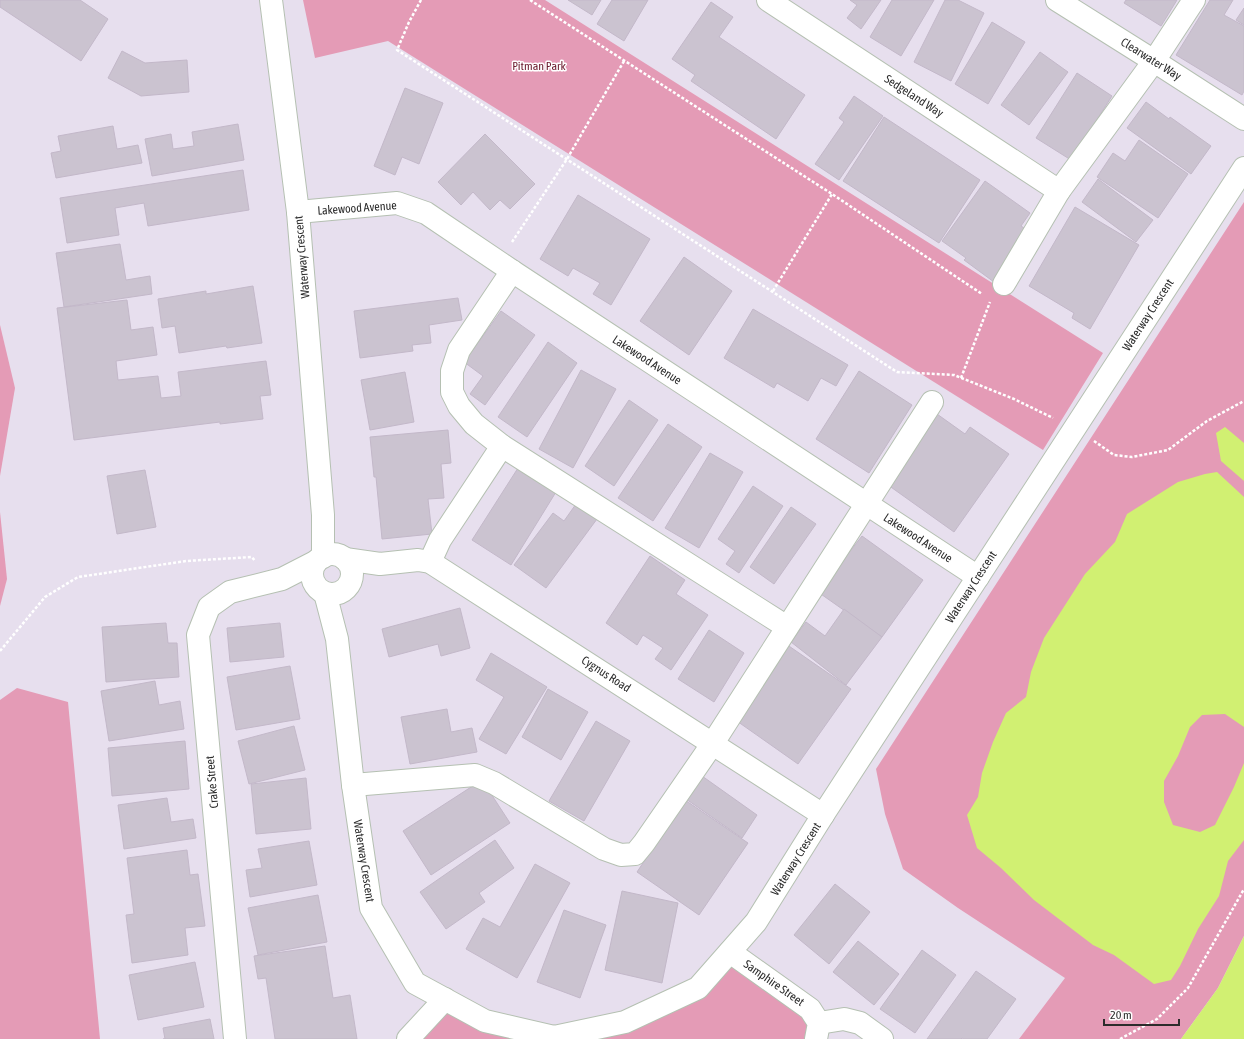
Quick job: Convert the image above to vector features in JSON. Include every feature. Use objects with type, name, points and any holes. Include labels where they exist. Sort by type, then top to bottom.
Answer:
[{"type":"street","name":"Waterway Crescent","points":[[271,0],[298,212],[323,515],[330,558]]},
{"type":"street","name":"Sedgeland Way","points":[[768,0],[1059,191]]},
{"type":"street","name":"Clearwater Way","points":[[1056,0],[1244,119]]},
{"type":"street","points":[[997,292],[1059,191],[1154,61],[1194,0]]},
{"type":"street","name":"Waterway Crescent","points":[[334,589],[337,639],[353,785],[371,908],[415,982],[485,1021],[554,1037],[625,1022],[698,988],[756,922],[823,815],[1244,168]]},
{"type":"street","name":"Lakewood Avenue","points":[[298,212],[397,204],[426,213],[505,267],[978,577]]},
{"type":"street","points":[[505,267],[459,350],[452,371],[452,392],[459,406],[474,424],[502,446],[787,627]]},
{"type":"street","points":[[353,785],[475,775],[500,786],[604,849],[621,855],[635,854],[713,744],[932,402]]},
{"type":"street","points":[[430,562],[440,540],[502,446]]},
{"type":"street","name":"Waterway Crescent","points":[[330,558],[349,564],[352,570],[352,576],[334,589],[314,583],[313,568],[330,558]]},
{"type":"street","name":"Cygnus Road","points":[[330,558],[380,564],[418,560],[430,562],[823,815]]},
{"type":"street","name":"Crake Street","points":[[235,1039],[198,635],[209,607],[230,592],[275,581],[330,558]]},
{"type":"street","name":"Cygnus Road","points":[[334,589],[380,564]]},
{"type":"street","name":"Crake Street","points":[[275,581],[334,589]]},
{"type":"street","name":"Samphire Street","points":[[730,952],[810,1009],[817,1031]]},
{"type":"street","points":[[408,1039],[445,999]]},
{"type":"street","points":[[817,1031],[844,1019],[860,1023],[882,1039]]},
{"type":"path","points":[[421,0],[409,22],[397,50],[897,372],[954,375],[1075,428],[1114,455],[1132,457],[1168,450],[1207,420],[1244,401]]},
{"type":"path","points":[[530,0],[832,194],[984,295]]},
{"type":"path","points":[[505,267],[624,61]]},
{"type":"path","points":[[773,291],[832,194]]},
{"type":"path","points":[[962,378],[997,292]]},
{"type":"path","points":[[0,651],[45,597],[78,577],[186,561],[252,557],[275,581]]},
{"type":"path","points":[[1120,1039],[1157,1020],[1188,988],[1244,889]]},
{"type":"green space","name":"Pitman Park","points":[[303,0],[545,0],[1103,353],[1043,450],[388,41],[315,58]]},
{"type":"green space","points":[[1244,202],[1244,936],[1218,988],[1181,1039],[1019,1039],[1065,978],[958,908],[903,869],[885,814],[876,769]]},
{"type":"green space","points":[[0,325],[15,388],[0,476]]},
{"type":"green space","points":[[0,512],[7,579],[0,606]]},
{"type":"green space","points":[[17,688],[68,702],[100,1039],[0,1039],[0,700]]},
{"type":"green space","points":[[730,952],[810,1009],[816,1039],[408,1039],[445,999],[554,1037],[698,988]]},
{"type":"shaded area","points":[[1225,427],[1244,443],[1244,481],[1221,461],[1216,433]]},
{"type":"shaded area","points":[[1217,472],[1244,497],[1244,727],[1225,714],[1202,715],[1190,727],[1178,756],[1164,781],[1164,802],[1173,825],[1200,832],[1215,825],[1244,763],[1244,840],[1228,861],[1219,896],[1198,929],[1180,966],[1171,980],[1154,984],[1114,955],[1093,945],[1034,900],[1001,868],[977,848],[967,815],[978,797],[982,773],[993,742],[1006,713],[1026,697],[1031,672],[1044,638],[1085,574],[1115,542],[1127,514],[1178,482]]},
{"type":"shaded area","points":[[1244,936],[1244,1039],[1181,1039],[1218,988]]},
{"type":"building","points":[[0,0],[80,0],[108,19],[81,61],[0,7]]},
{"type":"building","points":[[568,0],[601,0],[592,15]]},
{"type":"building","points":[[612,0],[648,0],[624,41],[597,24]]},
{"type":"building","points":[[850,0],[881,0],[861,29],[847,18],[857,5]]},
{"type":"building","points":[[892,0],[934,0],[901,56],[870,37]]},
{"type":"building","points":[[945,0],[958,0],[984,13],[951,81],[914,62]]},
{"type":"building","points":[[1126,0],[1177,0],[1161,26],[1124,3]]},
{"type":"building","points":[[1210,0],[1233,0],[1224,15],[1244,26],[1244,91],[1242,95],[1176,55]]},
{"type":"building","points":[[711,2],[733,17],[719,37],[805,95],[776,139],[691,81],[695,75],[672,59]]},
{"type":"building","points":[[1244,8],[1244,25],[1236,20]]},
{"type":"building","points":[[992,22],[1025,42],[988,104],[955,84]]},
{"type":"building","points":[[122,51],[145,63],[187,60],[189,92],[141,96],[108,78]]},
{"type":"building","points":[[1040,52],[1068,72],[1029,125],[1001,105]]},
{"type":"building","points":[[1077,73],[1112,96],[1071,160],[1036,138]]},
{"type":"building","points":[[405,88],[443,103],[419,164],[402,157],[395,175],[374,166]]},
{"type":"building","points":[[854,96],[883,116],[839,180],[815,164],[844,122],[839,118]]},
{"type":"building","points":[[1146,102],[1211,146],[1191,174],[1127,128]]},
{"type":"building","points":[[884,117],[980,180],[939,243],[843,181]]},
{"type":"building","points":[[238,124],[244,160],[152,176],[145,139],[171,134],[173,149],[194,146],[192,132]]},
{"type":"building","points":[[113,126],[117,149],[138,145],[142,163],[56,178],[51,153],[61,151],[58,136]]},
{"type":"building","points":[[485,134],[535,184],[510,209],[500,200],[490,210],[473,192],[461,205],[438,182]]},
{"type":"building","points":[[1139,140],[1188,174],[1158,218],[1097,177],[1113,153],[1125,161]]},
{"type":"building","points":[[243,170],[249,210],[148,226],[144,203],[115,208],[119,235],[67,243],[60,198]]},
{"type":"building","points":[[1098,179],[1153,220],[1136,242],[1082,202]]},
{"type":"building","points":[[985,181],[1030,213],[1021,226],[1030,232],[994,282],[964,260],[966,258],[942,241]]},
{"type":"building","points":[[578,195],[650,239],[611,305],[593,294],[600,283],[573,268],[568,276],[540,259]]},
{"type":"building","points":[[1075,207],[1139,245],[1090,329],[1072,318],[1074,313],[1029,286]]},
{"type":"building","points":[[120,244],[126,280],[150,276],[152,294],[64,307],[56,253]]},
{"type":"building","points":[[684,257],[732,291],[689,355],[640,321]]},
{"type":"building","points":[[253,286],[262,343],[227,348],[226,346],[179,353],[175,326],[162,328],[158,299],[206,291],[206,294]]},
{"type":"building","points":[[458,298],[462,320],[429,325],[431,343],[412,345],[413,351],[360,358],[354,311]]},
{"type":"building","points":[[127,300],[131,330],[153,327],[157,355],[116,361],[118,380],[158,376],[161,398],[181,396],[178,372],[266,361],[271,395],[260,396],[263,419],[220,424],[220,422],[74,440],[57,308]]},
{"type":"building","points":[[753,309],[848,365],[836,386],[821,378],[808,401],[777,383],[774,388],[724,358]]},
{"type":"building","points":[[501,311],[535,335],[485,405],[470,394],[483,376],[464,362]]},
{"type":"building","points":[[548,342],[577,363],[527,437],[498,417]]},
{"type":"building","points":[[581,370],[616,389],[573,468],[539,449]]},
{"type":"building","points":[[859,371],[912,405],[869,473],[816,439]]},
{"type":"building","points":[[405,372],[414,422],[370,430],[361,380]]},
{"type":"building","points":[[629,400],[658,420],[614,486],[585,466]]},
{"type":"building","points":[[937,414],[965,434],[970,427],[1009,454],[954,532],[888,485]]},
{"type":"building","points":[[668,424],[702,447],[653,521],[618,498]]},
{"type":"building","points":[[448,430],[451,463],[441,464],[444,498],[428,499],[432,534],[382,539],[376,477],[374,477],[370,437]]},
{"type":"building","points":[[710,453],[743,472],[699,548],[665,528]]},
{"type":"building","points":[[518,468],[556,492],[511,565],[472,540]]},
{"type":"building","points":[[145,470],[156,527],[117,534],[107,476]]},
{"type":"building","points":[[753,486],[783,506],[739,573],[726,564],[735,551],[718,539]]},
{"type":"building","points":[[576,504],[597,519],[546,588],[514,565],[553,513],[564,521]]},
{"type":"building","points":[[791,507],[816,524],[774,584],[750,567]]},
{"type":"building","points":[[862,536],[923,580],[882,637],[818,592]]},
{"type":"building","points":[[650,556],[685,580],[676,594],[708,615],[671,670],[655,659],[663,648],[643,635],[637,645],[606,623]]},
{"type":"building","points":[[460,608],[470,648],[441,656],[438,644],[389,657],[382,629]]},
{"type":"building","points":[[844,609],[882,637],[846,685],[791,642],[806,622],[825,636]]},
{"type":"building","points":[[166,623],[168,643],[177,643],[179,677],[106,682],[102,627]]},
{"type":"building","points":[[280,623],[284,657],[230,662],[227,628]]},
{"type":"building","points":[[709,630],[744,653],[714,702],[678,679]]},
{"type":"building","points":[[786,644],[851,689],[798,764],[734,719]]},
{"type":"building","points":[[491,653],[547,687],[506,754],[479,739],[504,697],[476,680]]},
{"type":"building","points":[[290,666],[300,719],[236,730],[227,677]]},
{"type":"building","points":[[155,681],[159,705],[180,701],[184,729],[109,741],[101,691]]},
{"type":"building","points":[[548,689],[588,712],[561,760],[522,737]]},
{"type":"building","points":[[447,709],[451,732],[472,728],[477,752],[410,764],[401,717]]},
{"type":"building","points":[[596,721],[630,741],[584,821],[549,801]]},
{"type":"building","points":[[294,726],[305,770],[249,784],[238,741]]},
{"type":"building","points":[[185,741],[189,789],[112,796],[108,748]]},
{"type":"building","points":[[702,776],[757,815],[742,838],[686,799]]},
{"type":"building","points":[[306,778],[311,829],[256,834],[251,784]]},
{"type":"building","points":[[482,780],[510,823],[431,875],[403,831]]},
{"type":"building","points":[[167,798],[171,822],[193,819],[196,838],[124,849],[118,805]]},
{"type":"building","points":[[685,800],[748,843],[699,915],[637,872]]},
{"type":"building","points":[[495,840],[514,868],[479,893],[485,902],[446,929],[420,892]]},
{"type":"building","points":[[309,841],[317,885],[250,897],[246,870],[262,868],[258,849]]},
{"type":"building","points":[[187,850],[190,875],[198,874],[205,926],[185,928],[188,955],[132,963],[126,915],[134,914],[127,858]]},
{"type":"building","points":[[535,864],[570,883],[517,978],[466,949],[483,918],[500,927]]},
{"type":"building","points":[[835,884],[870,912],[829,964],[794,935]]},
{"type":"building","points":[[622,891],[678,903],[662,983],[605,970]]},
{"type":"building","points":[[318,895],[327,942],[258,955],[248,908]]},
{"type":"building","points":[[564,910],[606,925],[580,998],[537,982]]},
{"type":"building","points":[[858,941],[899,974],[874,1005],[833,972]]},
{"type":"building","points":[[325,946],[333,998],[350,995],[357,1039],[275,1039],[266,978],[258,979],[254,956]]},
{"type":"building","points":[[922,950],[956,975],[915,1033],[880,1009]]},
{"type":"building","points":[[195,962],[204,1007],[138,1020],[129,975]]},
{"type":"building","points":[[976,971],[1016,999],[987,1039],[927,1039]]},
{"type":"building","points":[[210,1019],[214,1039],[165,1039],[163,1028]]}]
